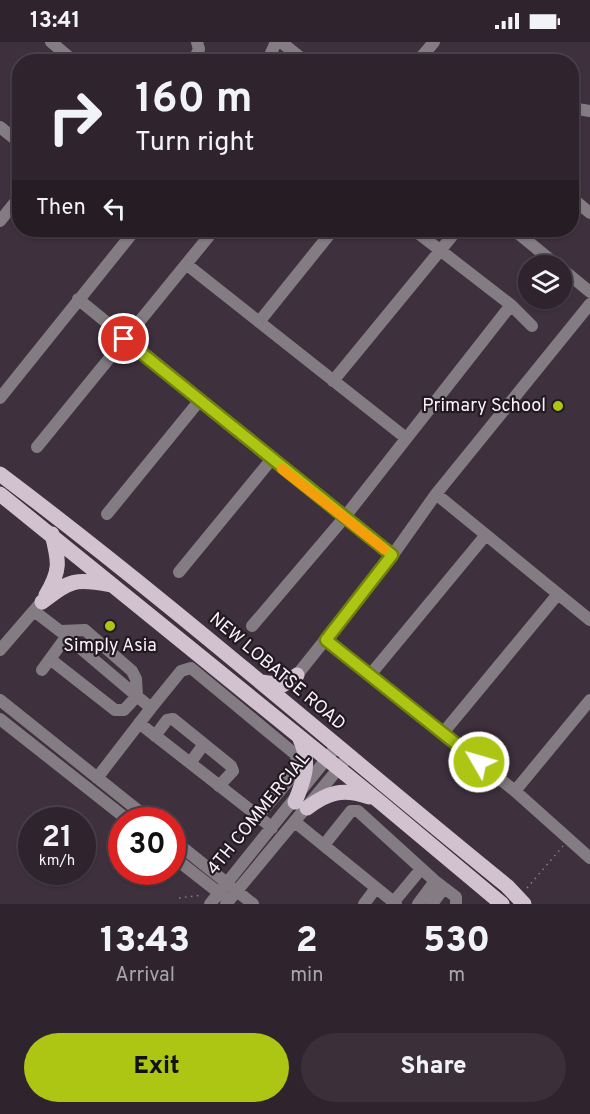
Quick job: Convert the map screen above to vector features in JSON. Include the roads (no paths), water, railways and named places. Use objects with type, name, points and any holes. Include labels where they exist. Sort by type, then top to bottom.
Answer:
[{"type":"main road","name":"NEW LOBATSE ROAD","points":[[0,474],[90,542],[258,681],[297,710],[337,758],[380,802],[502,904]]},
{"type":"main road","name":"NEW LOBATSE ROAD","points":[[0,494],[300,738],[337,758],[521,901]]},
{"type":"main road","points":[[38,607],[57,576],[59,559],[52,534]]},
{"type":"main road","points":[[38,607],[67,583],[82,581],[114,586]]},
{"type":"main road","points":[[258,681],[283,685],[297,675]]},
{"type":"main road","points":[[297,675],[291,685],[290,700],[297,710]]},
{"type":"main road","points":[[300,738],[307,768],[301,805]]},
{"type":"main road","points":[[301,805],[334,792],[351,792],[380,802]]},
{"type":"street","points":[[51,42],[65,54]]},
{"type":"street","points":[[281,42],[296,54]]},
{"type":"street","points":[[424,54],[434,42]]},
{"type":"street","points":[[0,127],[12,137]]},
{"type":"street","points":[[0,221],[12,206]]},
{"type":"street","points":[[0,398],[127,237]]},
{"type":"street","points":[[37,447],[208,237]]},
{"type":"street","points":[[259,322],[327,237]]},
{"type":"street","points":[[423,237],[511,305],[532,326]]},
{"type":"street","points":[[333,381],[451,237]]},
{"type":"street","points":[[523,237],[545,255]]},
{"type":"street","points":[[186,264],[406,438]]},
{"type":"street","points":[[572,277],[590,292]]},
{"type":"street","points":[[78,299],[271,460],[392,555]]},
{"type":"street","points":[[297,675],[392,555],[436,494],[590,304]]},
{"type":"street","points":[[252,626],[344,518],[511,305]]},
{"type":"street","points":[[107,514],[200,400]]},
{"type":"street","points":[[179,572],[271,460]]},
{"type":"street","points":[[436,494],[590,620]]},
{"type":"street","points":[[370,675],[485,536]]},
{"type":"street","points":[[443,733],[558,594]]},
{"type":"street","points":[[0,651],[38,607],[63,634],[151,708]]},
{"type":"street","points":[[42,670],[63,634]]},
{"type":"street","points":[[326,640],[515,791],[588,853]]},
{"type":"street","points":[[50,659],[115,710],[124,710],[137,696]]},
{"type":"street","points":[[97,778],[181,671],[191,668],[295,754],[298,763],[296,772],[258,816]]},
{"type":"street","points":[[0,700],[134,807]]},
{"type":"street","points":[[515,791],[590,700]]},
{"type":"street","points":[[0,719],[112,807]]},
{"type":"street","points":[[155,736],[170,719],[204,744],[233,769],[219,786]]},
{"type":"street","points":[[139,723],[273,828]]},
{"type":"street","points":[[190,763],[204,744]]},
{"type":"street","name":"4TH COMMERCIAL","points":[[227,882],[273,828],[301,805],[337,758]]},
{"type":"street","name":"4TH COMMERCIAL","points":[[210,904],[229,898],[295,822],[301,805]]},
{"type":"street","points":[[324,845],[351,811],[358,811],[458,899],[456,904]]},
{"type":"street","points":[[295,822],[394,903],[421,868]]},
{"type":"street","points":[[186,850],[227,882],[229,898]]},
{"type":"street","points":[[186,866],[229,898],[254,904]]},
{"type":"street","points":[[418,904],[442,887]]},
{"type":"street","points":[[432,904],[442,887]]},
{"type":"street","points":[[440,904],[442,887]]},
{"type":"street","points":[[364,904],[376,888]]},
{"type":"place","name":"Primary School","points":[[558,406]]},
{"type":"place","name":"Simply Asia","points":[[110,626]]}]
